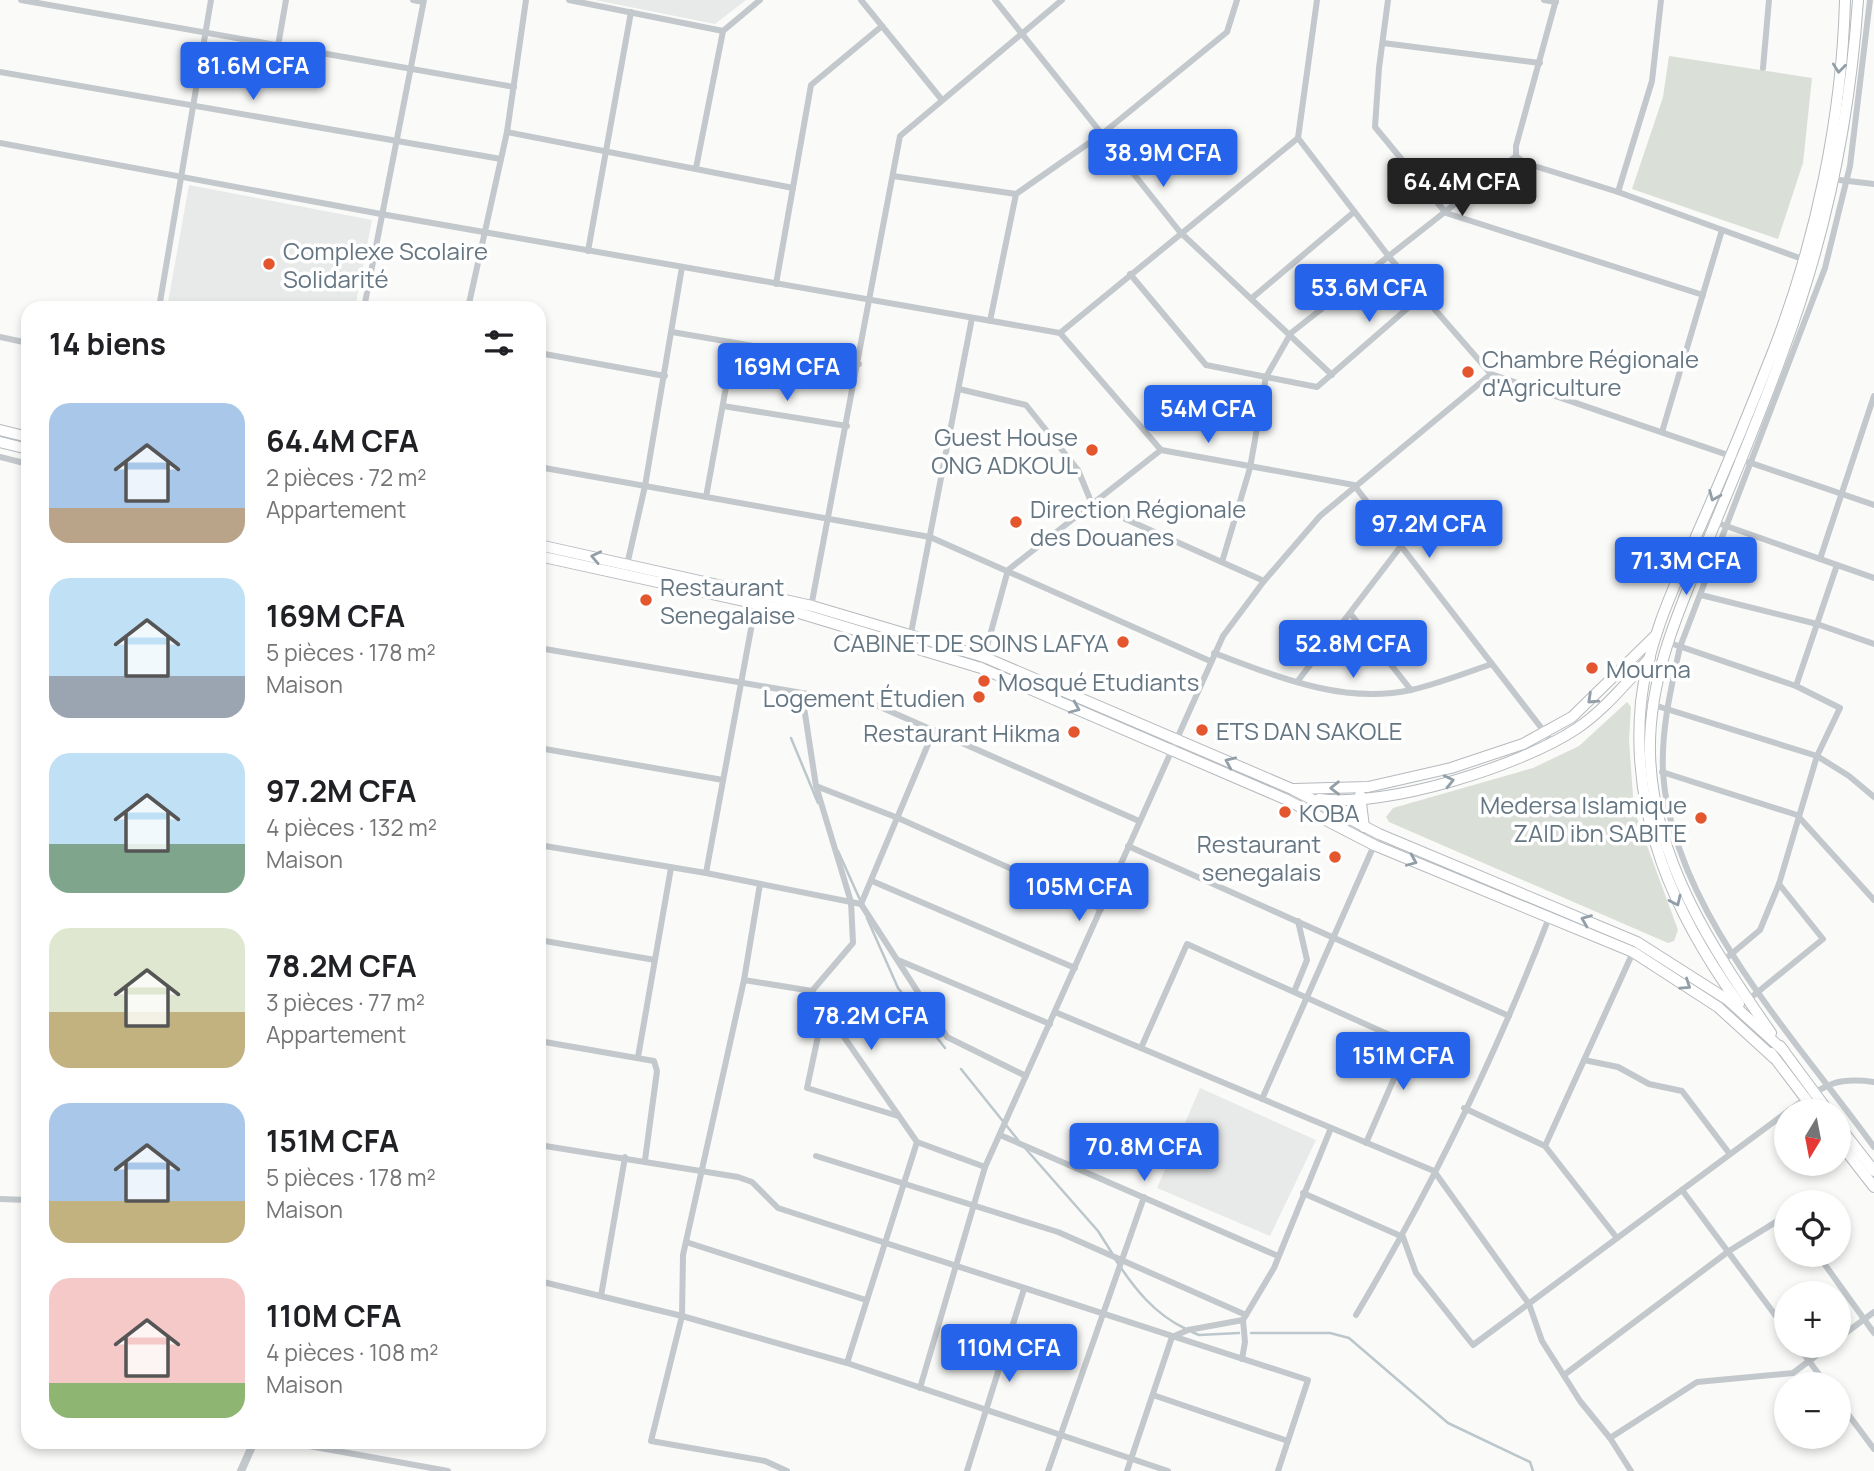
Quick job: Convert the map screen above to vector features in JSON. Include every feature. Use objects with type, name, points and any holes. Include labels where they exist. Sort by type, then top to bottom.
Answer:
[{"type":"main road","points":[[1839,111],[1845,0]]},
{"type":"main road","points":[[1173,743],[1267,792],[1311,798],[1362,799],[1486,771],[1553,743],[1579,727],[1651,657],[1783,352],[1828,178],[1858,0]]},
{"type":"main road","points":[[0,430],[21,435]]},
{"type":"main road","points":[[0,442],[21,447]]},
{"type":"main road","points":[[546,551],[911,633],[1289,794],[1374,845],[1549,919],[1635,947],[1779,1055]]},
{"type":"main road","points":[[724,590],[756,602],[811,611],[982,663]]},
{"type":"main road","points":[[1647,702],[1661,638]]},
{"type":"main road","points":[[1289,794],[1358,788],[1493,757],[1572,718],[1661,638]]},
{"type":"main road","points":[[1651,657],[1647,702],[1653,841],[1672,893],[1713,968],[1747,1017],[1814,1099]]},
{"type":"main road","points":[[1652,772],[1667,851],[1682,888],[1779,1055]]},
{"type":"main road","points":[[1358,788],[1362,799],[1364,827]]},
{"type":"main road","points":[[1311,798],[1379,834],[1554,907],[1635,947],[1728,1000],[1747,1017]]},
{"type":"main road","points":[[1852,1143],[1874,1171]]},
{"type":"main road","points":[[1852,1159],[1874,1187]]},
{"type":"street","points":[[21,0],[514,87]]},
{"type":"street","points":[[160,301],[211,0]]},
{"type":"street","points":[[278,46],[286,0]]},
{"type":"street","points":[[365,301],[423,1],[412,0]]},
{"type":"street","points":[[469,301],[507,132],[526,0]]},
{"type":"street","points":[[569,0],[723,31]]},
{"type":"street","points":[[696,168],[723,31],[760,0]]},
{"type":"street","points":[[861,0],[942,100]]},
{"type":"street","points":[[995,0],[1180,232],[1332,375]]},
{"type":"street","points":[[811,611],[900,135],[1062,0]]},
{"type":"street","points":[[893,176],[1016,194],[1102,134],[1227,32],[1237,0]]},
{"type":"street","points":[[1060,333],[1298,138],[1317,0]]},
{"type":"street","points":[[1388,0],[1375,127],[1446,213],[1703,295]]},
{"type":"street","points":[[1544,0],[1556,1],[1516,146],[1517,156],[1525,163],[1618,192],[1808,262]]},
{"type":"street","points":[[1618,192],[1652,81],[1661,0]]},
{"type":"street","points":[[1763,68],[1769,0]]},
{"type":"street","points":[[1870,0],[1846,181],[1825,268],[1728,528],[1680,647],[1652,772],[1675,840],[1696,890],[1732,953],[1874,1147]]},
{"type":"street","points":[[588,251],[631,12]]},
{"type":"street","points":[[776,284],[811,85],[882,26]]},
{"type":"street","points":[[1383,43],[1540,63]]},
{"type":"street","points":[[0,72],[500,159]]},
{"type":"street","points":[[507,132],[793,188]]},
{"type":"street","points":[[1298,138],[1390,258],[1491,374],[1874,505]]},
{"type":"street","points":[[0,143],[381,214],[1060,333],[1161,450],[1354,485],[1553,743]]},
{"type":"street","points":[[1222,562],[1250,468],[1266,377],[1291,334],[1517,156]]},
{"type":"street","points":[[1828,178],[1874,184]]},
{"type":"street","points":[[990,321],[1016,194]]},
{"type":"street","points":[[1252,298],[1354,212]]},
{"type":"street","points":[[1662,432],[1722,230]]},
{"type":"street","points":[[626,569],[645,486],[682,267]]},
{"type":"street","points":[[1130,274],[1206,365],[1317,387],[1424,294]]},
{"type":"street","points":[[911,633],[972,318]]},
{"type":"street","points":[[672,332],[859,364]]},
{"type":"street","points":[[0,337],[21,342]]},
{"type":"street","points":[[706,497],[734,343]]},
{"type":"street","points":[[546,354],[664,376]]},
{"type":"street","points":[[920,1388],[985,1167],[1214,653],[1264,581],[1320,516],[1354,485],[1491,374]]},
{"type":"street","points":[[958,388],[1026,405],[1077,470],[1091,505],[1264,581]]},
{"type":"street","points":[[1820,559],[1874,396]]},
{"type":"street","points":[[723,406],[847,426]]},
{"type":"street","points":[[982,663],[1008,570],[1161,450]]},
{"type":"street","points":[[0,457],[21,462]]},
{"type":"street","points":[[546,468],[930,537],[1210,662]]},
{"type":"street","points":[[1710,520],[1874,578]]},
{"type":"street","points":[[1297,682],[1401,546]]},
{"type":"street","points":[[1796,686],[1837,565]]},
{"type":"street","points":[[1701,595],[1817,624],[1874,644]]},
{"type":"street","points":[[706,873],[756,602]]},
{"type":"street","points":[[1350,613],[1411,690]]},
{"type":"street","points":[[1661,638],[1680,647],[1796,686],[1840,708],[1817,756],[1797,815],[1779,884],[1760,930],[1723,961]]},
{"type":"street","points":[[546,649],[741,685],[878,705],[1139,821]]},
{"type":"street","points":[[1214,653],[1297,682],[1347,694],[1411,690],[1492,664]]},
{"type":"street","points":[[802,694],[816,786],[851,902],[853,943],[812,991]]},
{"type":"street","points":[[1647,702],[1817,756],[1849,776],[1874,797]]},
{"type":"street","points":[[861,904],[933,730]]},
{"type":"street","points":[[546,749],[723,780]]},
{"type":"street","points":[[1652,772],[1797,815],[1874,900]]},
{"type":"street","points":[[816,786],[898,818],[1101,909]]},
{"type":"street","points":[[1262,1099],[1379,834]]},
{"type":"street","points":[[546,846],[706,873],[861,904],[947,1037],[1026,1076]]},
{"type":"street","points":[[1128,846],[1509,1016]]},
{"type":"street","points":[[638,1057],[671,868]]},
{"type":"street","points":[[872,881],[1075,968]]},
{"type":"street","points":[[760,884],[744,980],[683,1255],[682,1316],[651,1441],[765,1461],[787,1471]]},
{"type":"street","points":[[1748,1000],[1823,939],[1779,884]]},
{"type":"street","points":[[1356,1315],[1403,1237],[1509,1016],[1554,907]]},
{"type":"street","points":[[1294,992],[1307,960],[1298,920]]},
{"type":"street","points":[[546,941],[655,960]]},
{"type":"street","points":[[1141,1048],[1187,944],[1404,1041],[1406,1047],[1366,1143]]},
{"type":"street","points":[[1545,1146],[1635,947]]},
{"type":"street","points":[[898,960],[1050,1024]]},
{"type":"street","points":[[1307,960],[1322,967]]},
{"type":"street","points":[[744,980],[812,991],[917,1142],[985,1167]]},
{"type":"street","points":[[824,1008],[807,1088],[898,1116]]},
{"type":"street","points":[[1055,1012],[1434,1171],[1529,1304],[1542,1341],[1631,1471]]},
{"type":"street","points":[[546,1042],[654,1061],[657,1070],[645,1160]]},
{"type":"street","points":[[1584,1060],[1618,1067],[1649,1084],[1682,1091],[1729,1153]]},
{"type":"street","points":[[1806,1099],[1828,1083],[1849,1078],[1874,1082]]},
{"type":"street","points":[[1464,1108],[1545,1146],[1617,1238]]},
{"type":"street","points":[[1303,1193],[1403,1237],[1416,1273],[1473,1345],[1774,1121]]},
{"type":"street","points":[[1242,1359],[1245,1317],[1274,1268],[1331,1128]]},
{"type":"street","points":[[1000,1135],[1278,1256]]},
{"type":"street","points":[[847,1363],[917,1142]]},
{"type":"street","points":[[546,1146],[701,1169],[752,1182],[778,1208],[1308,1380],[1278,1471]]},
{"type":"street","points":[[816,1156],[1058,1232],[1245,1317]]},
{"type":"street","points":[[601,1296],[625,1157]]},
{"type":"street","points":[[1682,1190],[1774,1313]]},
{"type":"street","points":[[1048,1471],[1144,1197]]},
{"type":"street","points":[[0,1199],[21,1200]]},
{"type":"street","points":[[1564,1375],[1729,1251],[1774,1223]]},
{"type":"street","points":[[686,1242],[866,1300]]},
{"type":"street","points":[[1827,1267],[1874,1332]]},
{"type":"street","points":[[546,1283],[682,1316],[847,1363],[1168,1471]]},
{"type":"street","points":[[967,1471],[1024,1289]]},
{"type":"street","points":[[1851,1330],[1874,1312]]},
{"type":"street","points":[[1127,1471],[1172,1337],[1188,1330],[1245,1317]]},
{"type":"street","points":[[1807,1358],[1817,1372]]},
{"type":"street","points":[[1610,1438],[1697,1382],[1793,1373],[1813,1358]]},
{"type":"street","points":[[1153,1395],[1288,1441]]},
{"type":"street","points":[[1851,1418],[1874,1449]]},
{"type":"street","points":[[241,1471],[251,1449]]},
{"type":"street","points":[[326,1449],[448,1471]]},
{"type":"shaded area","points":[[595,0],[746,0],[715,24]]},
{"type":"shaded area","points":[[1669,56],[1812,78],[1803,163],[1778,239],[1632,189],[1663,97]]},
{"type":"shaded area","name":"Complexe Scolaire Solidarité","points":[[189,185],[372,220],[356,301],[168,301]]},
{"type":"shaded area","points":[[1627,702],[1631,707],[1629,740],[1634,810],[1678,930],[1674,941],[1668,943],[1389,822],[1386,817],[1393,808],[1533,768],[1579,746]]},
{"type":"shaded area","points":[[1200,1088],[1316,1140],[1270,1236],[1157,1188]]},
{"type":"waterway","points":[[791,738],[818,803]]},
{"type":"waterway","points":[[838,851],[861,902]]},
{"type":"waterway","points":[[867,918],[898,988],[945,1048]]},
{"type":"waterway","points":[[961,1069],[1018,1140]]},
{"type":"waterway","points":[[1025,1148],[1098,1231],[1112,1253]]},
{"type":"waterway","points":[[1115,1259],[1154,1308],[1186,1329]]},
{"type":"waterway","points":[[1192,1332],[1199,1335],[1239,1333]]},
{"type":"waterway","points":[[1251,1333],[1330,1333],[1349,1338],[1448,1423],[1530,1462],[1533,1471]]},
{"type":"place","name":"Complexe Scolaire Solidarité","points":[[269,264]]},
{"type":"place","name":"Chambre Régionale d'Agriculture","points":[[1468,372]]},
{"type":"place","name":"Guest House ONG ADKOUL","points":[[1092,450]]},
{"type":"place","name":"Direction Régionale des Douanes","points":[[1016,522]]},
{"type":"place","name":"Restaurant Senegalaise","points":[[646,600]]},
{"type":"place","name":"CABINET DE SOINS LAFYA","points":[[1123,642]]},
{"type":"place","name":"Mourna","points":[[1592,668]]},
{"type":"place","name":"Mosqué Etudiants","points":[[984,681]]},
{"type":"place","name":"Logement Étudien","points":[[979,697]]},
{"type":"place","name":"ETS DAN SAKOLE","points":[[1202,730]]},
{"type":"place","name":"Restaurant Hikma","points":[[1074,732]]},
{"type":"place","name":"KOBA","points":[[1285,812]]},
{"type":"place","name":"Medersa Islamique ZAID ibn SABITE","points":[[1701,818]]},
{"type":"place","name":"Restaurant senegalais","points":[[1335,857]]}]
